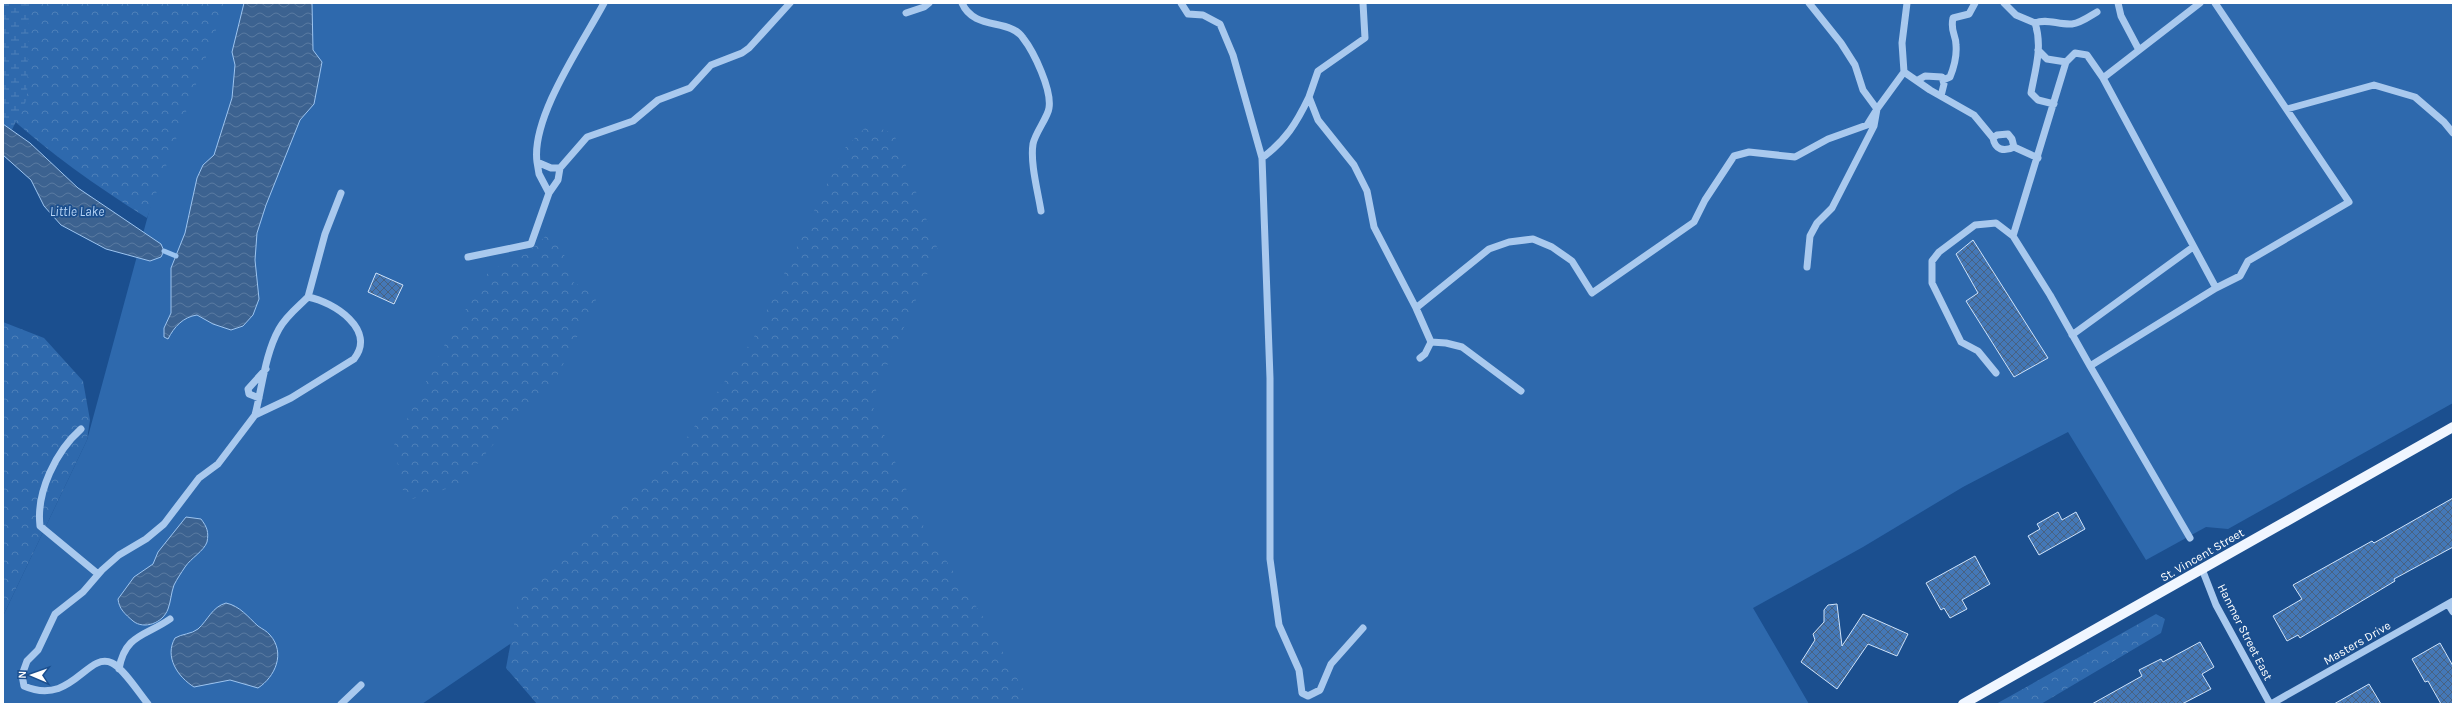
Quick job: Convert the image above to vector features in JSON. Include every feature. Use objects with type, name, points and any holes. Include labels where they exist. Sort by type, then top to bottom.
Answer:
[{"type":"main road","name":"St. Vincent Street","points":[[1963,704],[2453,426]]},
{"type":"street","points":[[549,193],[539,174],[536,139],[552,98],[604,3]]},
{"type":"street","points":[[468,257],[531,244],[549,193],[558,180],[560,168],[587,137],[633,121],[658,100],[690,88],[711,65],[742,53],[790,3]]},
{"type":"street","points":[[906,13],[924,7],[929,3]]},
{"type":"street","points":[[962,3],[966,11],[981,21],[1007,28],[1022,35],[1032,50],[1046,88],[1050,109],[1033,144],[1041,211]]},
{"type":"street","points":[[1181,3],[1188,14],[1203,15],[1220,24],[1233,55],[1262,158],[1270,378],[1270,559],[1279,625],[1299,670],[1302,693],[1308,696],[1320,690],[1331,664],[1363,628]]},
{"type":"street","points":[[1262,158],[1281,144],[1296,122],[1309,97],[1318,71],[1365,38],[1363,3]]},
{"type":"street","points":[[1807,267],[1810,236],[1817,223],[1832,208],[1874,126],[1876,109],[1863,90],[1855,65],[1841,43],[1809,3]]},
{"type":"street","points":[[1416,308],[1489,249],[1509,242],[1533,240],[1552,248],[1572,261],[1592,293],[1694,222],[1705,200],[1734,156],[1749,152],[1795,157],[1828,140],[1867,125],[1876,109],[1904,72],[1902,43],[1907,3]]},
{"type":"street","points":[[1943,80],[1950,77],[1956,52],[1956,43],[1951,27],[1953,18],[1969,14],[1975,3]]},
{"type":"street","points":[[2004,3],[2016,15],[2035,23],[2043,20],[2072,24],[2097,12]]},
{"type":"street","points":[[2118,3],[2121,16],[2139,50]]},
{"type":"street","points":[[2103,78],[2200,3]]},
{"type":"street","points":[[2090,366],[2216,288],[2240,276],[2248,261],[2349,202],[2297,127],[2287,108],[2215,3]]},
{"type":"street","points":[[2035,23],[2039,36],[2031,93],[2038,100],[2054,104]]},
{"type":"street","points":[[2038,50],[2047,59],[2066,62]]},
{"type":"street","points":[[2013,236],[2066,62],[2075,53],[2087,55],[2103,78],[2216,288]]},
{"type":"street","points":[[1904,72],[1974,115],[1987,127],[1993,138],[1994,144],[2000,150],[2008,150],[2014,147]]},
{"type":"street","points":[[1918,80],[1925,76],[1936,75],[1942,77],[1943,80]]},
{"type":"street","points":[[1941,96],[1943,80]]},
{"type":"street","points":[[2287,108],[2374,85],[2414,97],[2444,122],[2453,133]]},
{"type":"street","points":[[1309,97],[1318,120],[1354,165],[1367,191],[1374,227],[1416,308],[1431,342],[1426,354],[1420,358]]},
{"type":"street","points":[[1993,138],[1997,135],[2008,134],[2012,139],[2014,147]]},
{"type":"street","points":[[2014,147],[2038,158]]},
{"type":"street","points":[[537,162],[546,167],[560,168]]},
{"type":"street","points":[[148,704],[120,669],[111,662],[103,662],[92,667],[69,690],[51,695],[36,694],[24,686],[22,676],[27,661],[38,650],[55,614],[83,592],[98,574],[118,555],[146,539],[164,524],[199,478],[218,464],[255,415],[266,369],[279,329],[290,314],[308,297],[325,234],[341,193]]},
{"type":"street","points":[[1996,374],[1978,351],[1961,342],[1932,283],[1932,261],[1938,252],[1975,225],[1996,223],[2013,236],[2050,295],[2190,538]]},
{"type":"street","points":[[2072,335],[2193,247]]},
{"type":"street","points":[[255,415],[291,398],[354,359],[359,352],[360,336],[350,320],[336,308],[308,297]]},
{"type":"street","points":[[1431,342],[1446,343],[1462,347],[1481,359],[1496,375],[1521,391]]},
{"type":"street","points":[[259,398],[249,394],[248,389],[266,369]]},
{"type":"street","points":[[82,429],[71,438],[45,483],[39,512],[40,526],[98,574]]},
{"type":"street","name":"Hanmer Street East","points":[[2202,569],[2216,605],[2270,704]]},
{"type":"street","points":[[2451,602],[2453,612]]},
{"type":"street","name":"Masters Drive","points":[[2270,704],[2451,602]]},
{"type":"street","points":[[120,669],[121,660],[129,644],[144,632],[170,619]]},
{"type":"street","points":[[341,704],[361,685]]},
{"type":"green space","points":[[3,3],[226,3],[147,218],[109,194],[73,168],[37,141],[3,111]]},
{"type":"green space","points":[[3,3],[29,3],[27,99],[3,148]]},
{"type":"green space","points":[[215,3],[2453,3],[2453,403],[2228,529],[2206,527],[2146,560],[2068,432],[1963,487],[1863,547],[1753,608],[1809,704],[1002,704],[826,429],[422,704],[3,704],[3,616],[87,440],[150,208]]},
{"type":"green space","points":[[869,124],[894,134],[938,250],[871,402],[917,516],[987,623],[1031,704],[537,704],[506,668],[520,592],[599,527],[684,442],[753,339],[843,150]]},
{"type":"green space","points":[[548,234],[561,245],[573,282],[598,296],[552,386],[524,407],[460,485],[405,501],[394,445],[447,340],[489,271],[526,254]]},
{"type":"green space","points":[[3,322],[44,338],[83,381],[90,420],[87,440],[3,616]]},
{"type":"green space","points":[[2156,614],[2165,619],[2161,633],[2041,704],[1996,704]]},
{"type":"water","points":[[244,3],[312,3],[313,50],[322,62],[314,104],[300,120],[266,205],[257,233],[255,260],[259,299],[253,315],[243,326],[231,330],[213,324],[197,315],[192,316],[183,320],[173,330],[168,339],[164,337],[164,328],[171,313],[171,268],[185,233],[197,178],[203,165],[214,155],[232,98],[235,65],[232,52]]},
{"type":"water","name":"Little Lake","points":[[3,124],[30,143],[78,188],[161,244],[164,251],[161,257],[150,261],[106,249],[61,225],[44,206],[31,180],[3,155]]},
{"type":"water","points":[[186,517],[201,519],[207,530],[207,542],[176,580],[166,614],[153,624],[137,624],[123,611],[118,599],[134,577],[153,564],[158,552]]},
{"type":"water","points":[[226,603],[231,604],[244,612],[258,626],[266,631],[275,642],[278,657],[276,664],[269,678],[258,688],[230,680],[194,687],[183,678],[174,666],[171,652],[175,638],[198,629],[217,607]]},
{"type":"building","points":[[1973,240],[2048,358],[2014,377],[1966,301],[1978,293],[1956,254]]},
{"type":"building","points":[[376,273],[403,285],[394,304],[368,292]]},
{"type":"building","points":[[2453,498],[2453,547],[2394,579],[2395,581],[2300,638],[2298,635],[2287,641],[2273,616],[2302,599],[2293,585],[2372,541],[2374,543]]},
{"type":"building","points":[[2058,512],[2062,520],[2076,512],[2085,529],[2039,555],[2028,536],[2040,529],[2037,524]]},
{"type":"building","points":[[1975,556],[1990,584],[1962,600],[1967,609],[1950,618],[1944,608],[1941,610],[1926,583]]},
{"type":"building","points":[[1837,604],[1842,646],[1863,614],[1908,634],[1897,656],[1868,644],[1837,689],[1801,662],[1815,640],[1813,634],[1824,622],[1824,610],[1828,605]]},
{"type":"building","points":[[2200,642],[2214,667],[2202,674],[2211,689],[2182,704],[2092,704],[2142,676],[2139,670],[2161,659],[2163,662]]},
{"type":"building","points":[[2440,643],[2453,666],[2453,704],[2441,704],[2428,681],[2425,682],[2412,659]]},
{"type":"building","points":[[2369,684],[2381,704],[2334,704]]},
{"type":"waterway","points":[[164,251],[176,256]]}]
